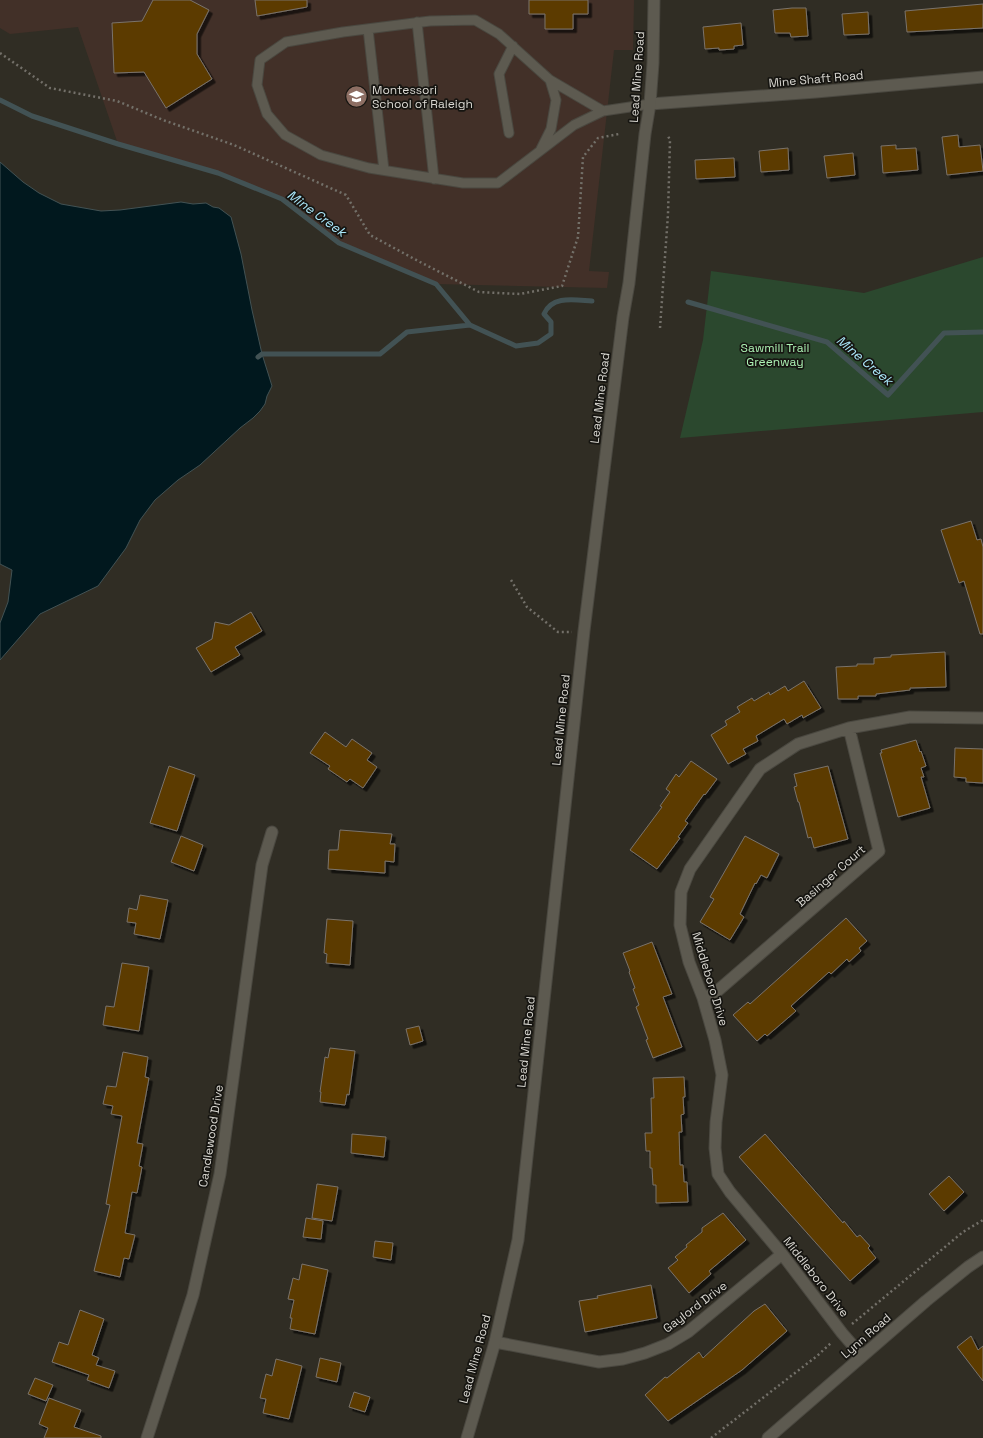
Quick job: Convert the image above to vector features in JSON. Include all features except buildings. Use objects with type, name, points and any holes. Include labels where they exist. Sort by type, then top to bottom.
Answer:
[{"type":"street","name":"Lead Mine Road","points":[[467,1438],[495,1342],[518,1240],[584,631],[623,317],[629,283],[645,134],[650,104],[653,63],[654,0]]},
{"type":"street","name":"Mine Shaft Road","points":[[650,104],[816,92],[983,77]]},
{"type":"street","name":"Middleboro Drive","points":[[862,1356],[842,1333],[782,1254],[730,1192],[718,1174],[715,1148],[716,1122],[722,1075],[715,1040],[703,998],[689,962],[680,925],[681,892],[690,869],[760,769],[798,744],[850,728],[910,717],[983,718]]},
{"type":"street","name":"Basinger Court","points":[[703,998],[715,993],[879,851],[850,728]]},
{"type":"street","name":"Candlewood Drive","points":[[147,1438],[193,1296],[220,1174],[262,865],[272,832]]},
{"type":"street","name":"Gaylord Drive","points":[[495,1342],[599,1362],[640,1355],[668,1344],[688,1332],[782,1254]]},
{"type":"street","name":"Lynn Road","points":[[774,1436],[862,1356],[938,1291],[983,1256]]},
{"type":"lane","points":[[602,111],[550,80],[499,34],[475,20],[418,22],[286,42],[260,60],[257,85],[267,114],[285,135],[321,155],[384,170],[463,184],[498,183],[574,124],[602,111],[650,104]]},
{"type":"lane","points":[[418,22],[434,179]]},
{"type":"lane","points":[[368,29],[384,170]]},
{"type":"lane","points":[[509,132],[499,74],[513,46]]},
{"type":"lane","points":[[539,152],[551,129],[556,100],[550,80]]},
{"type":"path","points":[[0,53],[50,88],[117,101],[163,120],[234,145],[346,196],[370,235],[479,292],[520,294],[562,286],[578,237],[583,157],[598,138],[619,134]]},
{"type":"path","points":[[660,328],[668,214],[670,140],[668,136]]},
{"type":"path","points":[[511,580],[527,607],[558,632],[584,631]]},
{"type":"path","points":[[868,1310],[962,1232],[983,1220]]},
{"type":"path","points":[[711,1438],[817,1356]]},
{"type":"shaded area","name":"Montessori School of Raleigh","points":[[0,0],[634,0],[633,50],[614,50],[589,271],[609,272],[607,288],[436,284],[339,243],[282,199],[218,173],[118,144],[78,27],[10,34],[0,28]]},
{"type":"green space","name":"Sawmill Trail Greenway","points":[[983,257],[983,412],[680,438],[703,340],[711,271],[864,293]]},
{"type":"water","points":[[0,162],[23,182],[39,193],[61,204],[101,211],[181,202],[193,204],[206,203],[213,207],[219,208],[231,217],[241,254],[262,354],[272,386],[265,404],[253,418],[200,465],[178,480],[155,500],[140,520],[126,548],[98,586],[40,614],[0,660],[0,623],[8,602],[12,570],[0,564]]},
{"type":"waterway","name":"Mine Creek","points":[[0,100],[32,116],[118,144],[218,173],[282,199],[339,243],[436,284],[470,325],[516,346],[538,343],[551,334],[551,322],[544,314],[552,304],[565,300],[592,301]]},
{"type":"waterway","name":"Mine Creek","points":[[688,302],[827,342],[888,395],[944,333],[983,332]]},
{"type":"waterway","points":[[258,357],[262,354],[380,354],[407,332],[470,325]]},
{"type":"place","name":"Montessori School of Raleigh","points":[[356,97]]}]
